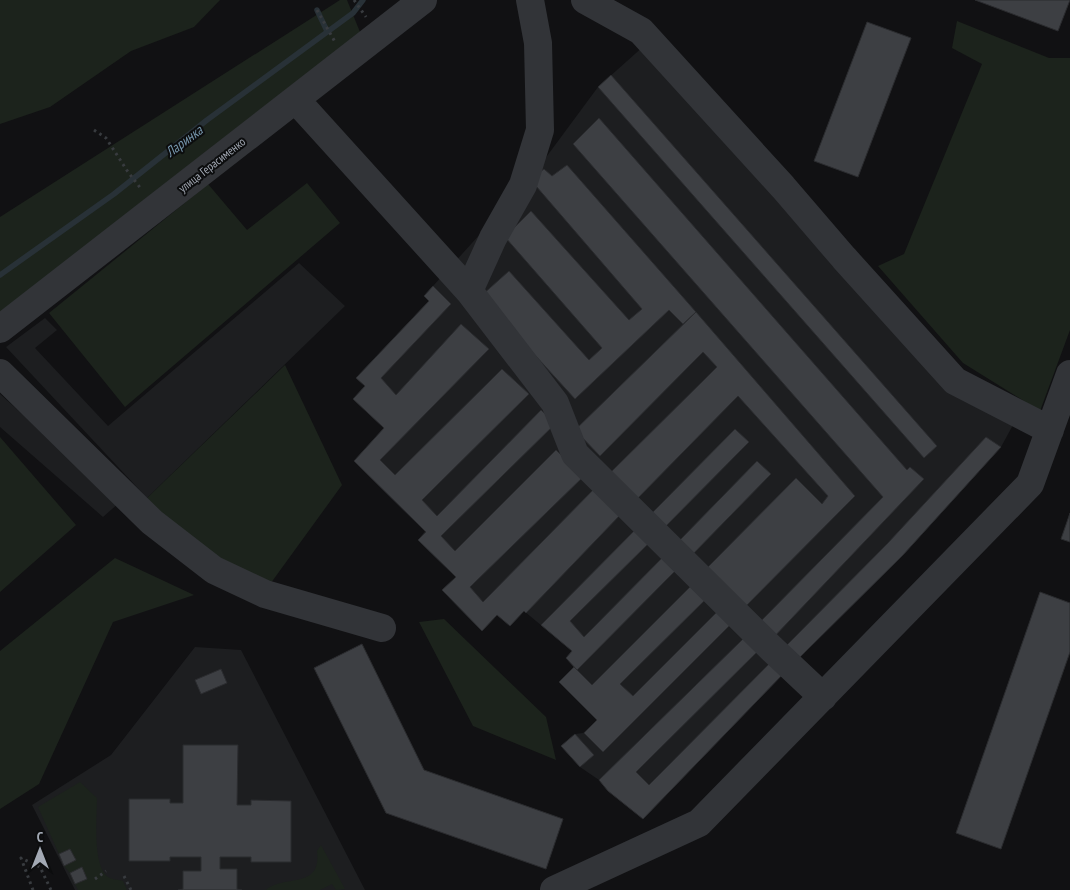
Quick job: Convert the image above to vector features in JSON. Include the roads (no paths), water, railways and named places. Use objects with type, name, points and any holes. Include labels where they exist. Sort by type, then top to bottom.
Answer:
[{"type":"street","name":"улица Герасименко","points":[[0,329],[423,0]]},
{"type":"street","points":[[469,290],[493,238],[523,185],[540,130],[538,43],[530,0]]},
{"type":"street","points":[[585,0],[641,31],[783,187],[955,381],[1050,430]]},
{"type":"street","points":[[296,100],[469,290],[555,403],[575,454],[823,697]]},
{"type":"street","points":[[0,373],[152,522],[214,570],[265,594],[382,628]]},
{"type":"street","points":[[554,890],[699,824],[1030,484],[1070,374]]},
{"type":"waterway","name":"Ларинка","points":[[0,275],[114,194],[207,120],[353,13],[363,0]]},
{"type":"waterway","points":[[317,10],[327,31]]}]
